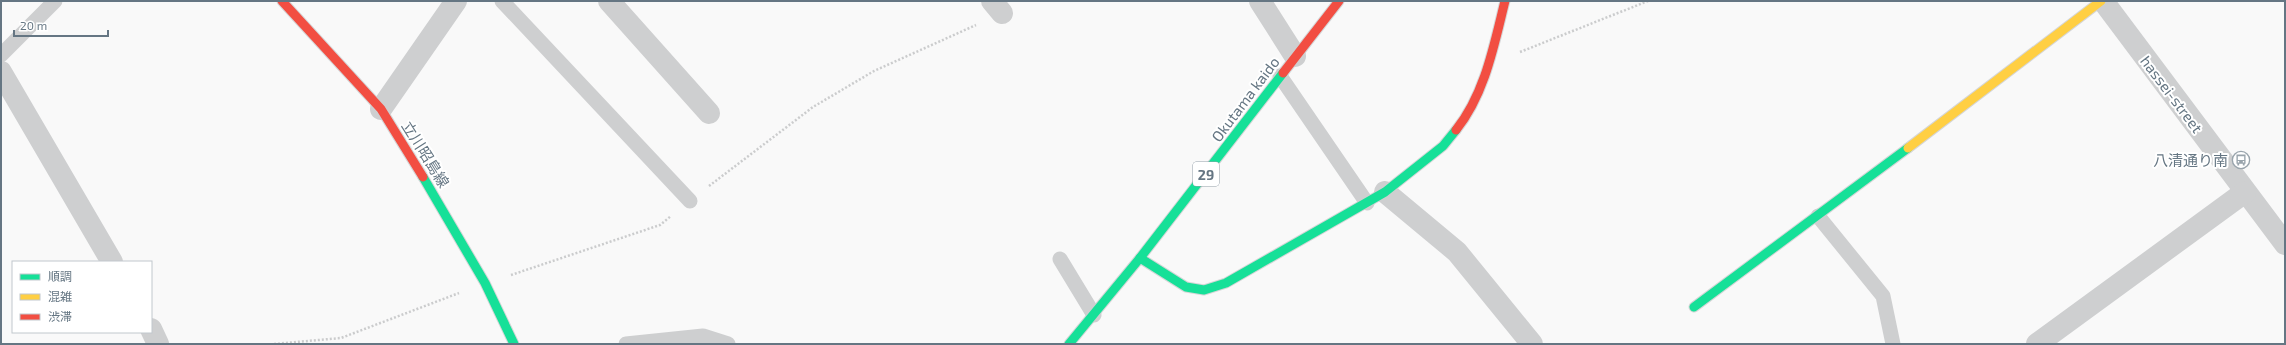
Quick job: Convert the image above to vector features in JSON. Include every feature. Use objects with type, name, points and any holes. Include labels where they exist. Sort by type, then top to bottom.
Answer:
[{"type":"street","name":"立川昭島線","points":[[282,1],[381,109],[447,215],[485,283],[514,344]]},
{"type":"street","points":[[381,109],[456,1]]},
{"type":"street","points":[[609,1],[709,113]]},
{"type":"street","points":[[1260,1],[1295,56]]},
{"type":"street","name":"Okutama kaido","points":[[1069,344],[1140,258],[1339,1]]},
{"type":"street","points":[[1140,258],[1186,287],[1204,290],[1226,283],[1385,192],[1443,146],[1469,114],[1489,64],[1505,1]]},
{"type":"street","points":[[1694,307],[1818,216],[2102,1]]},
{"type":"street","name":"hassei-street","points":[[2102,1],[2285,244]]},
{"type":"street","points":[[4,85],[111,261]]},
{"type":"street","points":[[1385,192],[1457,252],[1532,344]]},
{"type":"street","points":[[2036,344],[2245,192]]},
{"type":"street","points":[[152,331],[158,344]]},
{"type":"lane","points":[[1,55],[55,1]]},
{"type":"lane","points":[[502,1],[690,201]]},
{"type":"lane","points":[[1280,76],[1366,203]]},
{"type":"lane","points":[[1818,216],[1883,296],[1893,344]]},
{"type":"lane","points":[[1060,259],[1094,315]]},
{"type":"lane","points":[[626,344],[702,336],[728,344]]},
{"type":"path","points":[[1489,64],[1648,1]]},
{"type":"traffic: fast","points":[[1069,344],[1140,258],[1283,73]]},
{"type":"traffic: fast","points":[[1140,258],[1186,287],[1204,290],[1226,283],[1385,192],[1443,146],[1456,130]]},
{"type":"traffic: fast","points":[[1694,307],[1908,148]]},
{"type":"traffic: fast","points":[[423,177],[485,283],[514,344]]},
{"type":"traffic: slow","points":[[1908,148],[2101,1]]},
{"type":"traffic: jam","points":[[282,1],[381,109],[423,177]]},
{"type":"traffic: jam","points":[[1283,73],[1339,1]]},
{"type":"traffic: jam","points":[[1456,130],[1466,116],[1481,85],[1492,52],[1505,1]]},
{"type":"place","name":"八清通り南","points":[[2241,160]]}]
